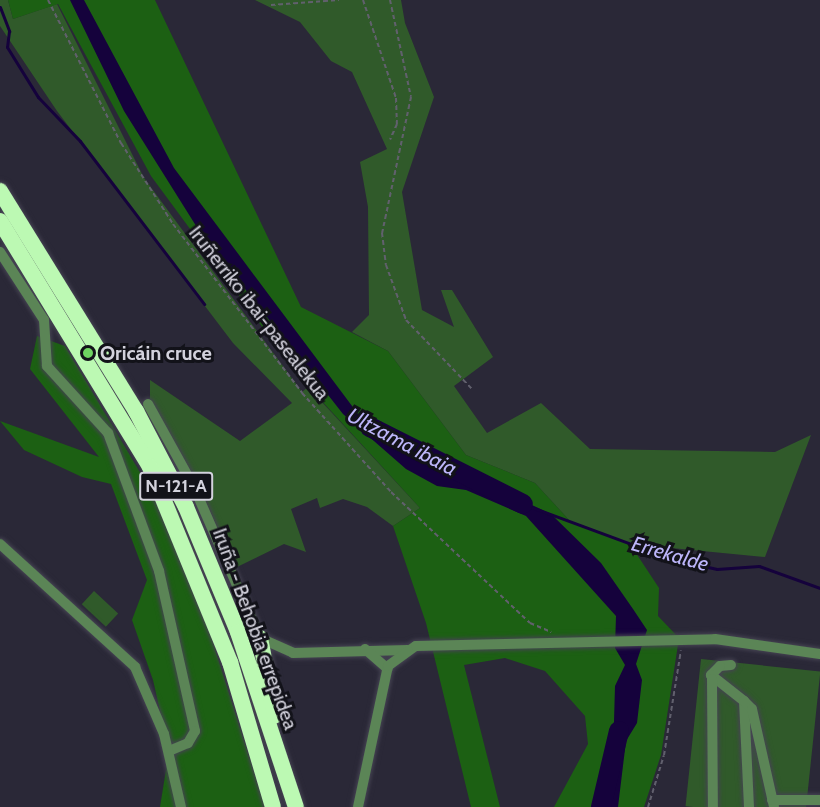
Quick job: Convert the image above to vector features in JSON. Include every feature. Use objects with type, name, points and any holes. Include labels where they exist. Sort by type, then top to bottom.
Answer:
[{"type":"highway","name":"Iruña - Behobia errepidea","points":[[0,191],[169,471],[223,592],[296,807]]},
{"type":"highway","name":"Iruña - Behobia errepidea","points":[[0,221],[150,467],[226,651],[273,807]]},
{"type":"highway","points":[[260,638],[279,733],[275,746]]},
{"type":"street","points":[[0,252],[44,320],[47,366],[108,433],[156,560],[177,631],[195,731],[188,743],[169,751]]},
{"type":"street","points":[[148,404],[194,487],[260,638],[293,653],[364,648],[408,650],[434,644],[679,638],[820,654]]},
{"type":"street","points":[[0,544],[135,668],[169,751],[181,807]]},
{"type":"street","points":[[364,648],[388,669]]},
{"type":"street","points":[[358,807],[388,669],[408,650]]},
{"type":"street","points":[[713,807],[712,679],[714,669],[730,665]]},
{"type":"street","points":[[712,679],[752,709],[773,804],[820,800]]},
{"type":"street","points":[[744,702],[749,807]]},
{"type":"path","name":"Iruñerriko ibai-pasealekua","points":[[48,0],[121,143],[180,234],[302,393],[390,492],[530,623],[565,641]]},
{"type":"path","points":[[271,4],[339,0]]},
{"type":"path","points":[[363,0],[396,98],[397,124],[390,140]]},
{"type":"path","points":[[390,0],[411,97],[382,233],[386,265],[406,320],[472,389]]},
{"type":"path","points":[[648,807],[664,755],[679,638]]},
{"type":"green space","points":[[0,0],[8,0],[13,19],[57,4],[144,178],[302,392],[308,387],[420,508],[393,526],[367,507],[343,499],[320,508],[317,498],[291,509],[306,552],[284,544],[235,568],[199,485],[150,399],[150,380],[240,441],[292,403],[233,343],[57,111],[0,26]]},
{"type":"green space","points":[[8,0],[155,0],[301,307],[388,351],[466,455],[535,483],[570,521],[630,544],[659,588],[658,616],[679,638],[661,755],[644,807],[554,807],[588,744],[585,716],[545,671],[505,658],[464,665],[500,807],[471,807],[426,623],[393,526],[420,508],[297,374],[151,176],[58,4],[13,19]]},
{"type":"green space","points":[[255,0],[401,0],[405,23],[434,97],[402,192],[422,310],[454,327],[441,290],[452,290],[493,357],[454,386],[487,433],[541,403],[590,449],[775,452],[811,435],[765,557],[630,544],[570,521],[535,483],[466,455],[388,351],[352,332],[369,315],[368,207],[360,162],[387,149],[352,72],[331,61],[300,22]]},
{"type":"green space","points":[[37,336],[65,346],[147,484],[194,583],[265,807],[160,807],[169,751],[153,680],[132,620],[147,580],[111,484],[82,477],[24,450],[0,421],[99,457],[30,369]]},
{"type":"green space","points":[[94,591],[118,614],[106,627],[82,604]]},
{"type":"green space","points":[[701,659],[820,672],[806,807],[686,806]]},
{"type":"shaded area","points":[[70,0],[84,0],[174,168],[358,414],[388,437],[551,514],[601,563],[633,609],[647,630],[636,664],[642,680],[637,723],[626,741],[618,807],[602,807],[613,757],[615,686],[625,665],[615,648],[616,616],[526,516],[466,490],[437,486],[406,469],[343,414],[198,229],[124,111]]},
{"type":"waterway","points":[[0,7],[9,31],[7,47],[38,97],[80,141],[204,304]]},
{"type":"waterway","name":"Ultzama ibaia","points":[[370,427],[523,504]]},
{"type":"waterway","name":"Errekalde","points":[[523,504],[672,559],[717,569],[759,566],[820,588]]},
{"type":"waterway","name":"Ultzama ibaia","points":[[601,807],[619,731]]},
{"type":"place","name":"Oricáin cruce","points":[[88,353]]}]
